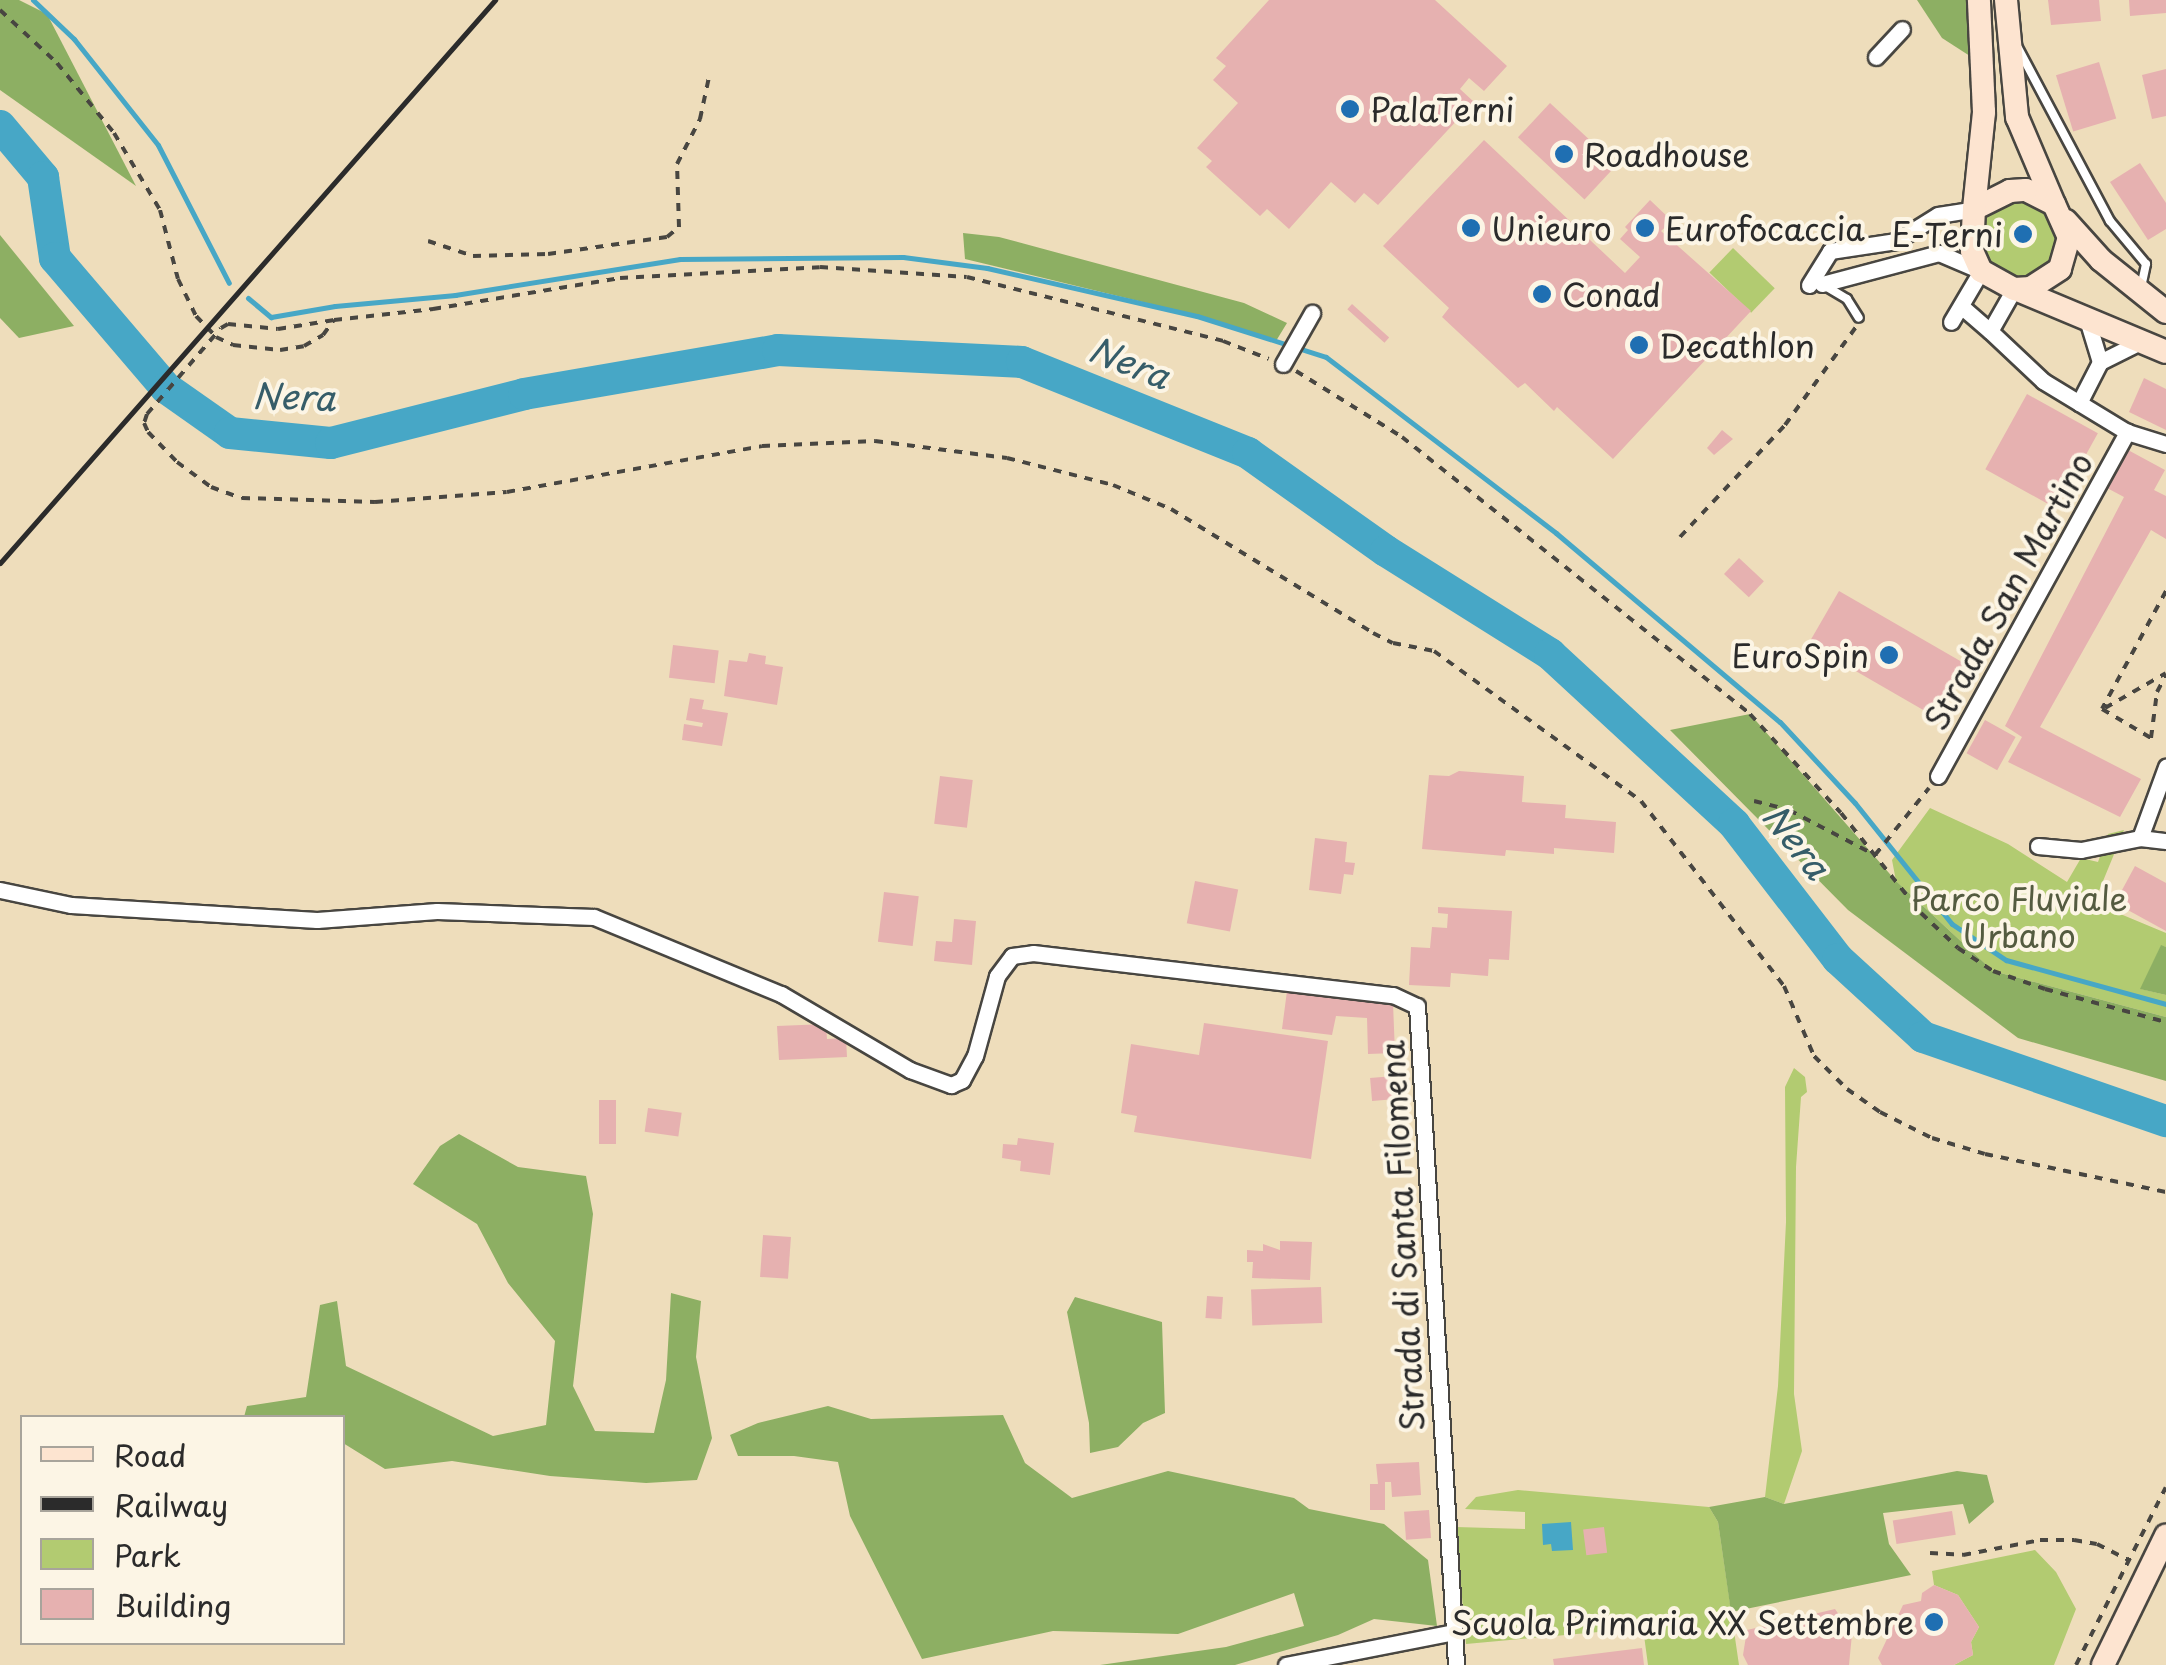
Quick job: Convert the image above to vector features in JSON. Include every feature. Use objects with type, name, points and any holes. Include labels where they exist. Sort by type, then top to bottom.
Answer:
[{"type":"main road","points":[[1979,0],[1984,112],[1972,251],[1981,271],[2166,352]]},
{"type":"main road","points":[[2006,0],[2018,117],[2060,212],[2068,254],[2060,269],[2031,288],[2014,288]]},
{"type":"main road","points":[[1974,210],[2010,191],[2041,195],[2101,260],[2166,312]]},
{"type":"main road","points":[[2102,1665],[2166,1536]]},
{"type":"street","points":[[1876,56],[1902,29]]},
{"type":"street","points":[[1816,285],[1830,251],[1896,241],[1938,216],[1974,210]]},
{"type":"street","points":[[1816,285],[1940,253],[1981,271],[1952,322]]},
{"type":"street","points":[[1990,331],[2014,288]]},
{"type":"street","name":"Strada San Martino","points":[[1961,306],[2043,381],[2126,432],[2166,444]]},
{"type":"street","points":[[1283,364],[1312,314]]},
{"type":"street","points":[[2086,316],[2100,362]]},
{"type":"street","points":[[2079,403],[2100,362],[2142,341]]},
{"type":"street","name":"Strada San Martino","points":[[1938,776],[2126,432]]},
{"type":"street","points":[[2140,838],[2166,767]]},
{"type":"street","points":[[2038,846],[2081,850],[2140,838],[2166,841]]},
{"type":"street","name":"Strada di Santa Filomena","points":[[0,890],[71,905],[317,920],[437,910],[594,917],[782,994],[910,1070],[950,1085],[962,1080],[975,1056],[997,976],[1012,956],[1033,954],[1393,994],[1418,1006],[1456,1665]]},
{"type":"street","points":[[1286,1665],[1454,1632]]},
{"type":"lane","points":[[2007,25],[2110,221],[2146,264],[2140,292]]},
{"type":"lane","points":[[1816,285],[1848,299],[1859,318]]},
{"type":"path","points":[[0,10],[57,62],[114,132],[160,210],[178,279],[196,316],[216,338],[258,351],[280,350],[304,346],[323,335],[334,320]]},
{"type":"path","points":[[428,241],[473,256],[492,256],[548,254],[666,237],[679,226],[677,164],[700,119],[709,78]]},
{"type":"path","points":[[2166,1022],[1992,970],[1958,948],[1921,913],[1750,714],[1705,676],[1402,437],[1283,364],[1223,342],[967,277],[820,267],[620,278],[433,309],[278,329],[228,324],[147,414],[148,432],[177,462],[211,488],[242,498],[374,502],[507,492],[762,446],[874,441],[1007,458],[1112,485],[1172,508],[1393,643],[1434,651],[1641,801],[1784,986],[1814,1056],[1847,1089],[1880,1112],[1932,1138],[1985,1154],[2166,1192]]},
{"type":"path","points":[[1680,537],[1785,425],[1859,318]]},
{"type":"path","points":[[2102,709],[2166,591]]},
{"type":"path","points":[[2102,709],[2151,738],[2157,692],[2166,674]]},
{"type":"path","points":[[2102,709],[2166,674]]},
{"type":"path","points":[[1875,855],[1938,776]]},
{"type":"path","points":[[1754,801],[1789,810],[1875,855]]},
{"type":"path","points":[[2076,1665],[2166,1487]]},
{"type":"path","points":[[1930,1553],[1963,1555],[2040,1540],[2074,1540],[2097,1544],[2128,1560]]},
{"type":"green space","points":[[0,0],[19,0],[47,14],[136,186],[0,90]]},
{"type":"green space","points":[[1917,0],[1967,0],[1973,58],[1942,38]]},
{"type":"green space","points":[[2034,196],[2062,226],[2052,266],[2027,279],[2013,278],[1990,265],[1982,254],[1980,227],[1994,204]]},
{"type":"green space","points":[[963,233],[999,237],[1244,303],[1287,323],[1276,341],[1159,306],[965,259]]},
{"type":"green space","points":[[0,235],[74,326],[19,338],[0,318]]},
{"type":"green space","points":[[1733,248],[1775,288],[1751,313],[1709,272]]},
{"type":"green space","points":[[1750,714],[1896,881],[1993,971],[2166,1017],[2166,1081],[2018,1038],[1848,910],[1670,730]]},
{"type":"green space","name":"Parco Fluviale Urbano","points":[[1930,808],[2008,844],[2067,882],[2081,858],[2098,862],[2108,834],[2124,830],[2094,903],[2166,933],[2166,947],[2161,946],[2141,989],[2166,995],[2166,1017],[1993,971],[1896,881],[1892,860]]},
{"type":"green space","points":[[2161,945],[2166,947],[2166,995],[2140,989]]},
{"type":"green space","points":[[1794,1068],[1805,1077],[1807,1092],[1801,1097],[1796,1167],[1794,1394],[1802,1451],[1784,1504],[1765,1497],[1778,1386],[1786,1222],[1785,1087]]},
{"type":"green space","points":[[459,1134],[518,1167],[586,1176],[593,1214],[573,1386],[595,1431],[654,1433],[666,1380],[671,1293],[701,1301],[696,1357],[712,1438],[697,1480],[646,1483],[550,1476],[452,1461],[385,1469],[345,1444],[345,1415],[245,1415],[247,1406],[306,1397],[320,1305],[337,1301],[346,1366],[493,1436],[546,1425],[555,1341],[508,1283],[477,1224],[413,1184],[440,1146]]},
{"type":"green space","points":[[1075,1297],[1162,1322],[1165,1413],[1143,1423],[1118,1447],[1090,1453],[1089,1423],[1067,1312]]},
{"type":"green space","points":[[828,1406],[871,1419],[1003,1415],[1025,1463],[1072,1498],[1168,1471],[1294,1498],[1309,1509],[1384,1524],[1428,1560],[1437,1626],[1374,1619],[1338,1635],[1235,1665],[1100,1665],[1226,1647],[1304,1626],[1294,1593],[1178,1634],[1053,1631],[922,1659],[850,1516],[838,1462],[794,1456],[738,1456],[730,1435],[758,1423]]},
{"type":"green space","points":[[1957,1471],[1987,1475],[1994,1502],[1969,1524],[1963,1504],[1883,1513],[1889,1544],[1911,1575],[1731,1612],[1718,1522],[1709,1507],[1765,1497],[1784,1504]]},
{"type":"green space","points":[[1518,1490],[1709,1507],[1718,1522],[1739,1665],[1648,1665],[1643,1628],[1466,1644],[1456,1527],[1525,1529],[1525,1512],[1465,1509],[1476,1497]]},
{"type":"green space","points":[[2035,1550],[2056,1572],[2076,1609],[2054,1665],[1954,1665],[1973,1655],[1971,1642],[1979,1627],[1958,1595],[1934,1585],[1932,1571]]},
{"type":"water","points":[[1571,1522],[1573,1550],[1552,1551],[1551,1544],[1543,1545],[1542,1524]]},
{"type":"building","name":"PalaTerni","points":[[1269,0],[1435,0],[1507,66],[1484,91],[1469,78],[1460,89],[1474,102],[1378,205],[1364,193],[1355,203],[1331,182],[1289,229],[1267,209],[1260,216],[1206,167],[1212,161],[1197,148],[1238,103],[1213,80],[1226,66],[1216,58]]},
{"type":"building","points":[[2048,0],[2099,0],[2101,21],[2051,25]]},
{"type":"building","points":[[2129,0],[2166,0],[2166,13],[2130,16]]},
{"type":"building","points":[[2099,62],[2116,118],[2073,132],[2056,75]]},
{"type":"building","points":[[2166,69],[2166,116],[2152,119],[2142,75]]},
{"type":"building","name":"Roadhouse","points":[[1550,103],[1617,165],[1584,199],[1518,137]]},
{"type":"building","points":[[1484,140],[1625,273],[1640,257],[1620,239],[1628,230],[1625,227],[1650,200],[1672,221],[1661,231],[1751,311],[1613,459],[1525,383],[1518,388],[1442,317],[1449,308],[1383,246]]},
{"type":"building","points":[[2140,163],[2166,203],[2166,229],[2148,240],[2110,182]]},
{"type":"building","points":[[1352,304],[1389,337],[1384,343],[1347,309]]},
{"type":"building","points":[[2144,378],[2166,389],[2166,430],[2129,412]]},
{"type":"building","points":[[2027,394],[2098,433],[2056,508],[1985,469]]},
{"type":"building","points":[[1722,430],[1733,439],[1714,455],[1707,448]]},
{"type":"building","points":[[2128,450],[2165,470],[2154,490],[2166,496],[2166,539],[2151,530],[2040,727],[2141,779],[2120,817],[2008,762],[2022,737],[2005,726],[2124,497],[2107,488]]},
{"type":"building","points":[[1739,558],[1764,581],[1749,597],[1724,574]]},
{"type":"building","name":"EuroSpin","points":[[1839,591],[1969,666],[1938,719],[1808,644]]},
{"type":"building","points":[[673,645],[719,651],[715,683],[669,678]]},
{"type":"building","points":[[749,653],[766,656],[765,664],[783,667],[777,705],[724,696],[729,660],[747,662]]},
{"type":"building","points":[[690,698],[704,700],[702,709],[728,713],[722,746],[682,740],[684,724],[702,727],[703,723],[686,720]]},
{"type":"building","points":[[1985,720],[2016,737],[1997,770],[1967,753]]},
{"type":"building","points":[[1459,771],[1524,776],[1522,802],[1566,805],[1565,818],[1616,822],[1614,853],[1554,848],[1554,854],[1506,850],[1505,856],[1422,849],[1429,775],[1449,776]]},
{"type":"building","points":[[940,776],[973,780],[967,828],[934,824]]},
{"type":"building","points":[[1315,838],[1347,842],[1345,862],[1355,863],[1353,875],[1344,874],[1341,894],[1309,890]]},
{"type":"building","points":[[2135,866],[2166,883],[2166,931],[2115,903]]},
{"type":"building","points":[[1195,881],[1238,889],[1230,932],[1187,923]]},
{"type":"building","points":[[884,892],[919,896],[913,946],[878,942]]},
{"type":"building","points":[[1438,907],[1512,911],[1509,960],[1489,959],[1488,976],[1451,973],[1450,987],[1409,985],[1411,947],[1430,948],[1432,927],[1447,928],[1448,914],[1438,913]]},
{"type":"building","points":[[954,919],[976,921],[972,965],[934,961],[936,941],[952,942]]},
{"type":"building","points":[[1287,991],[1393,1003],[1395,1053],[1368,1054],[1367,1018],[1336,1016],[1332,1035],[1282,1029]]},
{"type":"building","points":[[1204,1023],[1328,1041],[1311,1159],[1134,1132],[1137,1116],[1121,1113],[1131,1044],[1199,1055]]},
{"type":"building","points":[[826,1024],[827,1039],[846,1038],[847,1057],[779,1060],[777,1026]]},
{"type":"building","points":[[1394,1076],[1396,1099],[1372,1101],[1370,1078]]},
{"type":"building","points":[[599,1100],[616,1100],[616,1144],[599,1144]]},
{"type":"building","points":[[648,1108],[682,1113],[678,1136],[645,1132]]},
{"type":"building","points":[[1018,1138],[1054,1143],[1050,1175],[1020,1171],[1021,1161],[1002,1158],[1003,1144],[1017,1145]]},
{"type":"building","points":[[763,1235],[791,1237],[788,1279],[760,1277]]},
{"type":"building","points":[[1280,1241],[1312,1242],[1310,1280],[1252,1278],[1253,1262],[1247,1262],[1247,1250],[1263,1251],[1263,1244],[1280,1250]]},
{"type":"building","points":[[1321,1287],[1322,1323],[1252,1325],[1251,1289]]},
{"type":"building","points":[[1207,1296],[1223,1297],[1221,1319],[1205,1318]]},
{"type":"building","points":[[1419,1462],[1421,1495],[1392,1497],[1391,1482],[1385,1482],[1385,1510],[1370,1510],[1370,1484],[1378,1484],[1376,1464]]},
{"type":"building","points":[[1429,1510],[1431,1538],[1406,1540],[1404,1512]]},
{"type":"building","points":[[1952,1511],[1956,1535],[1896,1544],[1893,1520]]},
{"type":"building","points":[[1604,1527],[1607,1553],[1586,1555],[1583,1530]]},
{"type":"building","name":"Scuola Primaria XX Settembre","points":[[1934,1585],[1958,1595],[1979,1627],[1971,1642],[1973,1655],[1954,1665],[1882,1665],[1878,1658],[1903,1605],[1921,1601],[1922,1593]]},
{"type":"building","name":"Scuola Primaria XX Settembre","points":[[1835,1609],[1852,1634],[1849,1665],[1748,1665],[1743,1655],[1747,1630]]},
{"type":"building","points":[[1642,1648],[1644,1665],[1554,1665],[1553,1659]]},
{"type":"waterway","points":[[33,0],[74,39],[158,145],[229,283]]},
{"type":"waterway","name":"Nera","points":[[0,126],[43,177],[55,258],[166,388],[230,433],[331,443],[524,394],[778,350],[1022,362],[1248,453],[1386,551],[1550,654],[1734,824],[1838,959],[1923,1037],[2166,1121]]},
{"type":"waterway","points":[[248,298],[271,317],[335,306],[455,295],[680,259],[903,257],[987,268],[1197,316],[1326,357],[1556,533],[1780,722],[1855,803],[1952,924],[2006,960],[2166,1004]]},
{"type":"railway","points":[[0,563],[495,0]]},
{"type":"place","name":"PalaTerni","points":[[1350,109]]},
{"type":"place","name":"Roadhouse","points":[[1564,154]]},
{"type":"place","name":"Unieuro","points":[[1471,228]]},
{"type":"place","name":"Eurofocaccia","points":[[1645,228]]},
{"type":"place","name":"E-Terni","points":[[2023,234]]},
{"type":"place","name":"Conad","points":[[1542,294]]},
{"type":"place","name":"Decathlon","points":[[1639,345]]},
{"type":"place","name":"EuroSpin","points":[[1889,655]]},
{"type":"place","name":"Scuola Primaria XX Settembre","points":[[1934,1622]]}]
